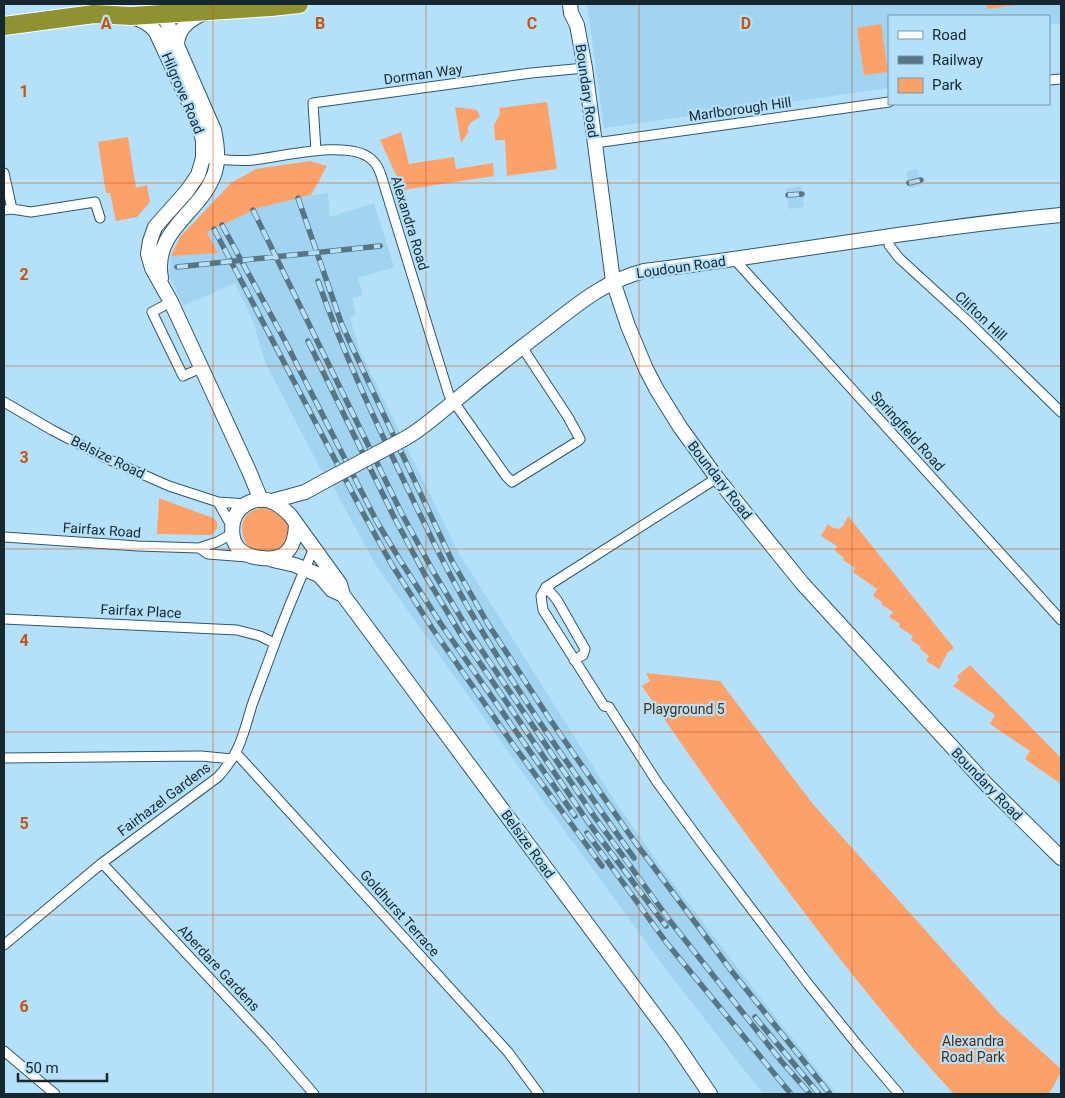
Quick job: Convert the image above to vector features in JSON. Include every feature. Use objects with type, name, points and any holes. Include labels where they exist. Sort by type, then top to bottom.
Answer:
[{"type":"highway","points":[[94,14],[118,4]]},
{"type":"highway","points":[[4,26],[94,14],[131,16],[161,9],[209,10],[300,4]]},
{"type":"street","name":"Boundary Road","points":[[570,4],[571,13],[578,25],[585,68],[613,281],[628,326],[657,390],[680,427],[717,478],[816,598],[987,785],[1061,858]]},
{"type":"street","name":"Hilgrove Road","points":[[161,9],[214,130],[217,144],[215,171],[210,185],[170,232],[162,248],[159,268],[162,284]]},
{"type":"street","points":[[177,44],[180,32],[188,21],[209,10]]},
{"type":"street","name":"Hilgrove Road","points":[[131,16],[143,20],[151,26],[160,40],[197,120],[203,140],[203,158],[198,175],[187,192],[155,227],[148,254],[152,268],[171,302],[249,470],[260,502]]},
{"type":"street","name":"Dorman Way","points":[[316,151],[313,103],[585,68]]},
{"type":"street","name":"Marlborough Hill","points":[[595,143],[888,102]]},
{"type":"street","name":"Alexandra Road","points":[[203,158],[244,161],[341,149],[355,150],[371,159],[378,167],[446,387],[453,402],[512,482],[578,441],[580,436],[522,346]]},
{"type":"street","points":[[4,173],[8,209],[31,212],[94,202],[100,218]]},
{"type":"street","name":"Loudoun Road","points":[[260,502],[305,492],[404,439],[436,417],[522,346],[591,294],[613,281],[644,271],[1061,215]]},
{"type":"street","name":"Clifton Hill","points":[[889,237],[889,246],[899,258],[968,321],[1061,412]]},
{"type":"street","name":"Springfield Road","points":[[735,260],[1061,620]]},
{"type":"street","points":[[171,302],[152,312],[183,376],[201,368]]},
{"type":"street","name":"Belsize Road","points":[[4,402],[52,430],[110,460],[169,486],[218,502],[260,502]]},
{"type":"street","points":[[717,478],[546,587],[541,596],[543,610],[587,682],[604,706],[609,706],[657,782],[706,850],[806,982],[899,1094]]},
{"type":"street","name":"Loudoun Road","points":[[293,520],[296,502],[305,492]]},
{"type":"street","points":[[218,502],[232,530],[238,548],[243,554],[272,560],[283,555],[291,546],[296,536],[293,520],[282,507],[260,502],[238,511],[234,518],[232,530]]},
{"type":"street","name":"Belsize Road","points":[[293,520],[340,584],[343,595],[669,1034],[710,1094]]},
{"type":"street","name":"Fairfax Road","points":[[4,537],[199,548],[217,542],[232,530]]},
{"type":"street","name":"Fairfax Road","points":[[199,548],[208,554],[251,557]]},
{"type":"street","name":"Fairhazel Gardens","points":[[4,945],[102,863],[208,782],[218,777],[234,756],[243,739],[252,706],[274,643],[314,548]]},
{"type":"street","name":"Belsize Road","points":[[272,560],[305,568],[319,575],[332,590],[343,595]]},
{"type":"street","points":[[546,587],[557,600],[585,649],[584,655],[574,660]]},
{"type":"street","name":"Fairfax Place","points":[[4,619],[238,630],[260,636],[274,643]]},
{"type":"street","points":[[4,758],[234,756]]},
{"type":"street","name":"Goldhurst Terrace","points":[[234,756],[508,1052],[539,1094]]},
{"type":"street","name":"Aberdare Gardens","points":[[102,863],[314,1094]]},
{"type":"street","points":[[4,1052],[55,1094]]},
{"type":"shaded area","points":[[587,4],[1061,4],[1061,23],[1050,25],[1050,15],[888,15],[888,88],[604,128]]},
{"type":"shaded area","points":[[917,169],[922,185],[910,188],[906,172]]},
{"type":"shaded area","points":[[802,186],[804,207],[789,209],[786,188]]},
{"type":"shaded area","points":[[328,193],[330,217],[374,203],[394,267],[358,278],[363,295],[352,298],[356,315],[350,317],[359,349],[458,552],[618,806],[667,875],[769,1009],[837,1094],[763,1094],[665,968],[540,797],[377,567],[326,474],[320,468],[265,362],[253,321],[235,283],[183,306],[169,275],[171,256],[218,253],[207,232],[258,208],[286,200]]},
{"type":"green space","points":[[987,4],[1024,4],[987,9]]},
{"type":"green space","points":[[881,24],[888,72],[864,75],[857,28]]},
{"type":"green space","points":[[547,102],[557,169],[507,176],[505,140],[495,140],[494,125],[500,114],[499,108]]},
{"type":"green space","points":[[455,107],[477,110],[480,117],[469,125],[468,133],[461,143]]},
{"type":"green space","points":[[401,132],[409,164],[454,157],[456,169],[493,163],[494,176],[403,190],[380,140]]},
{"type":"green space","points":[[128,137],[136,188],[147,185],[150,202],[137,217],[116,221],[110,193],[106,193],[98,142]]},
{"type":"green space","points":[[310,161],[327,166],[311,195],[258,208],[207,232],[218,253],[171,256],[180,237],[231,183],[256,169]]},
{"type":"green space","points":[[159,498],[213,518],[217,522],[217,528],[212,535],[157,534]]},
{"type":"green space","points":[[266,507],[280,514],[290,526],[285,547],[266,551],[247,546],[242,532],[244,520],[252,512]]},
{"type":"green space","points":[[848,516],[954,648],[948,652],[939,669],[926,661],[929,656],[911,640],[913,636],[899,627],[900,624],[889,617],[893,612],[873,596],[877,589],[853,572],[855,568],[843,560],[844,558],[835,551],[837,546],[821,536],[828,524],[838,529],[843,526]]},
{"type":"green space","points":[[970,665],[1061,758],[1061,784],[1025,759],[1030,751],[990,724],[995,715],[953,686],[959,680],[957,676]]},
{"type":"green space","name":"Alexandra Road Park","points":[[646,673],[720,681],[812,803],[999,1013],[1061,1069],[1049,1094],[954,1094],[870,997],[753,844],[642,686],[650,681]]},
{"type":"railway","points":[[909,183],[921,180]]},
{"type":"railway","points":[[788,195],[802,194]]},
{"type":"railway","points":[[298,198],[342,325],[452,561],[488,624],[549,718],[632,838],[730,969],[830,1094]]},
{"type":"railway","points":[[253,210],[402,514],[470,633],[594,816],[670,921],[782,1062],[810,1094]]},
{"type":"railway","points":[[222,225],[284,339],[377,522],[441,624],[575,816]]},
{"type":"railway","points":[[214,229],[392,565],[432,628],[512,743],[602,866]]},
{"type":"railway","points":[[177,267],[380,246]]},
{"type":"railway","points":[[318,281],[347,356],[391,455],[458,590],[535,715],[634,858]]},
{"type":"railway","points":[[308,341],[394,517],[425,575],[463,638],[588,822],[666,926]]},
{"type":"railway","points":[[587,833],[666,942],[791,1094]]},
{"type":"railway","points":[[755,1017],[819,1094]]},
{"type":"park label","name":"Playground 5","points":[[684,709]]}]
